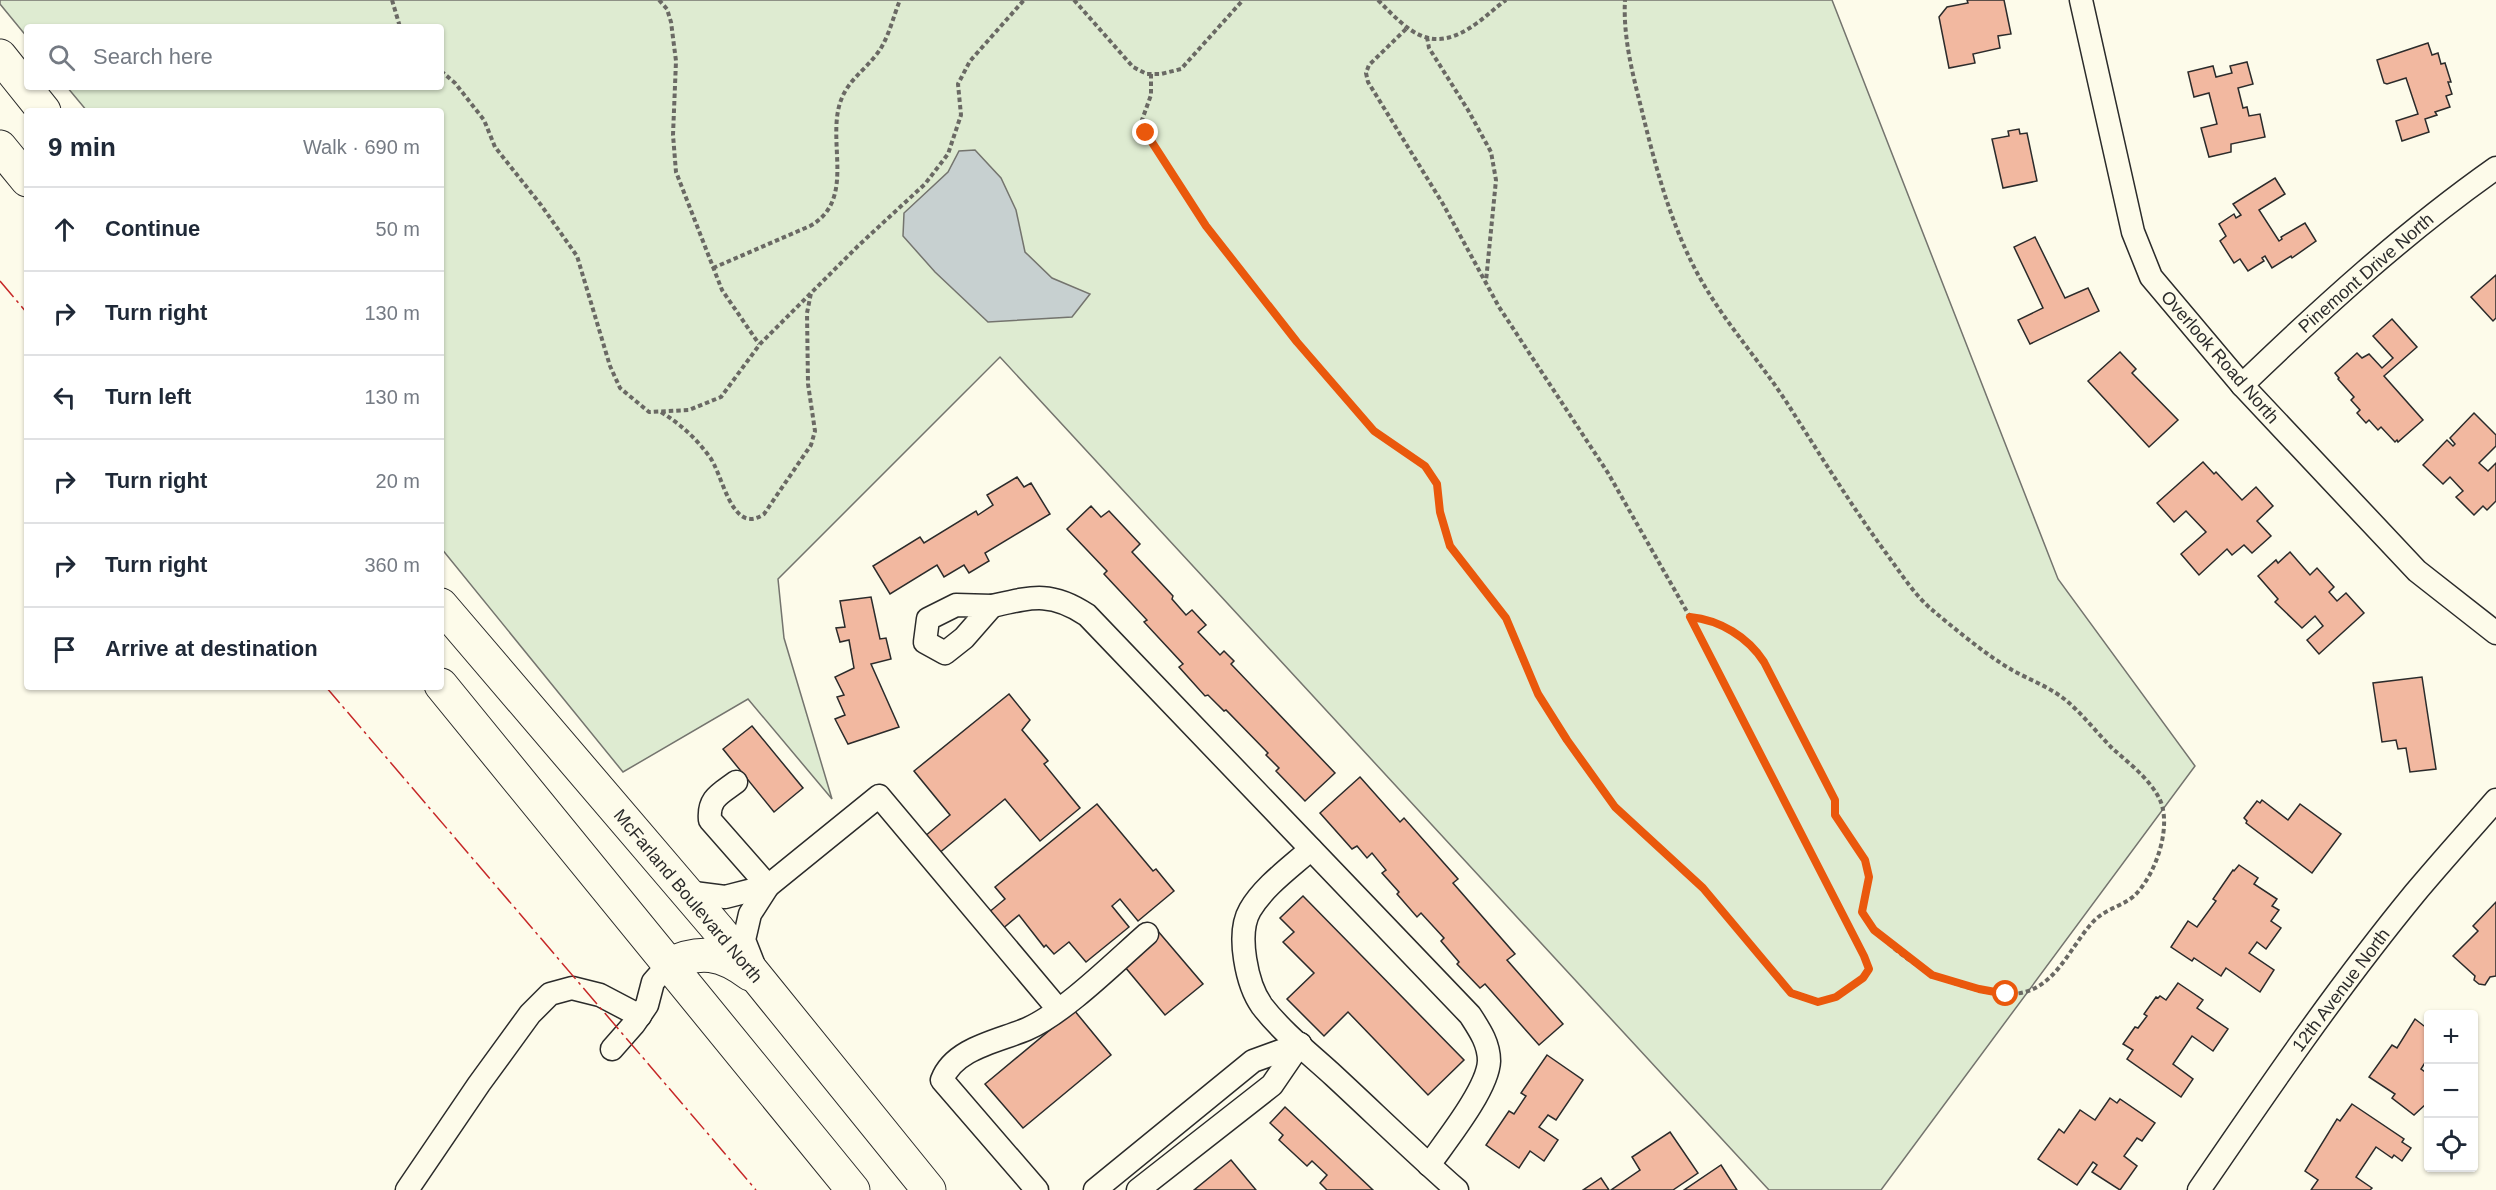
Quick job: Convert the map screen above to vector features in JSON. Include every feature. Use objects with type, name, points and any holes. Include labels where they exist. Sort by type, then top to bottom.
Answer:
[{"type":"highway","points":[[0,56],[24,86]]},
{"type":"highway","points":[[27,90],[42,108]]},
{"type":"highway","points":[[0,147],[24,176]]},
{"type":"highway","name":"McFarland Boulevard North","points":[[444,609],[686,892],[929,1190]]},
{"type":"highway","points":[[444,689],[853,1190]]},
{"type":"highway","points":[[668,965],[685,956],[711,955],[737,964],[761,982]]},
{"type":"street","name":"Overlook Road North","points":[[2081,0],[2133,232],[2151,277],[2242,385],[2416,571],[2496,633]]},
{"type":"street","name":"Pinemont Drive North","points":[[2242,385],[2354,280],[2454,198],[2496,168]]},
{"type":"street","points":[[992,606],[1045,598],[1068,602],[1087,615],[1470,1015],[1484,1036],[1489,1062],[1482,1084],[1429,1165]]},
{"type":"street","points":[[736,782],[713,799],[709,808],[710,820],[768,886]]},
{"type":"street","points":[[761,982],[744,940],[750,914],[768,886],[879,796],[1058,1009]]},
{"type":"street","name":"12th Avenue North","points":[[2199,1190],[2264,1094],[2338,993],[2415,893],[2496,800]]},
{"type":"street","points":[[1311,849],[1266,891],[1249,911],[1243,937],[1246,963],[1252,985],[1262,1005],[1300,1044],[1457,1190]]},
{"type":"street","points":[[686,892],[725,897],[768,886]]},
{"type":"street","points":[[1037,1190],[942,1080],[946,1070],[961,1058],[992,1041],[1029,1029],[1058,1009],[1147,934]]},
{"type":"street","points":[[612,1049],[640,1016],[647,1005],[653,982],[668,965]]},
{"type":"street","points":[[407,1190],[530,1014],[550,994],[572,988],[600,995],[640,1016]]},
{"type":"street","points":[[1095,1190],[1253,1061],[1300,1044]]},
{"type":"street","points":[[1138,1190],[1272,1085],[1300,1044]]},
{"type":"path","points":[[392,0],[399,24]]},
{"type":"path","points":[[659,0],[667,9],[671,22],[676,61],[673,135],[676,172],[722,290],[760,344]]},
{"type":"path","points":[[713,268],[810,226],[823,219],[830,209],[836,197],[837,122],[840,103],[850,82],[877,55],[900,0]]},
{"type":"path","points":[[444,74],[455,83],[484,120],[495,147],[542,205],[577,256],[610,366],[620,388],[649,412],[689,410],[721,397],[760,344],[924,184],[948,154],[961,115],[958,84],[966,68],[1024,0]]},
{"type":"path","points":[[1074,0],[1133,67],[1151,74],[1181,69],[1243,0]]},
{"type":"path","points":[[1378,0],[1406,29],[1427,37],[1452,38],[1477,23],[1506,0]]},
{"type":"path","points":[[1625,0],[1625,33],[1656,169],[1680,235],[1705,288],[1792,410],[1846,498],[1911,588],[1929,607],[2009,668],[2068,702],[2144,778],[2159,797],[2164,815],[2163,839],[2157,860],[2133,896],[2102,912],[2056,971],[2040,987],[2020,993],[2006,994],[1979,989],[1932,975],[1874,930],[1862,912],[1869,877],[1865,860],[1835,815],[1835,800],[1756,650],[1743,638],[1707,619],[1690,617]]},
{"type":"path","points":[[1151,74],[1151,95],[1142,120],[1146,133],[1206,226],[1297,342],[1374,431],[1425,466],[1437,484],[1440,512],[1450,546],[1506,618],[1538,694],[1567,740],[1615,807],[1703,888],[1791,993],[1818,1002],[1836,997],[1863,978],[1869,969],[1864,956],[1690,617],[1608,473],[1547,383],[1486,282],[1443,204],[1368,82],[1366,73],[1369,65],[1406,29]]},
{"type":"path","points":[[1427,37],[1429,48],[1491,152],[1496,180],[1486,282]]},
{"type":"path","points":[[660,411],[683,425],[711,458],[736,511],[746,519],[755,520],[764,514],[811,445],[815,430],[808,384],[807,313],[811,292]]},
{"type":"green space","points":[[0,0],[1832,0],[2058,579],[2195,766],[1881,1190],[1769,1190],[1000,357],[778,579],[784,638],[832,799],[748,699],[623,772],[444,552],[444,108],[84,108],[70,90],[444,90],[444,24],[24,24],[24,33],[0,4]]},
{"type":"shaded area","points":[[975,150],[1001,178],[1016,210],[1025,252],[1052,278],[1090,294],[1072,317],[988,322],[935,272],[903,236],[904,213],[948,172],[959,151]]},
{"type":"building","points":[[1967,0],[2004,0],[2011,34],[1998,36],[2000,48],[1973,54],[1975,63],[1949,68],[1939,17],[1947,7],[1968,3]]},
{"type":"building","points":[[2428,43],[2432,55],[2438,53],[2441,64],[2445,63],[2451,82],[2448,82],[2452,94],[2446,96],[2450,107],[2435,112],[2437,115],[2425,119],[2429,132],[2402,141],[2396,121],[2418,114],[2406,78],[2384,83],[2377,60]]},
{"type":"building","points":[[2247,62],[2253,84],[2238,88],[2243,108],[2247,107],[2249,116],[2260,114],[2265,137],[2231,144],[2231,152],[2209,157],[2201,128],[2217,124],[2209,93],[2194,97],[2188,72],[2213,66],[2216,77],[2232,73],[2230,66]]},
{"type":"building","points":[[2019,129],[2020,134],[2027,133],[2037,181],[2003,188],[1992,139],[2009,136],[2008,131]]},
{"type":"building","points":[[2275,178],[2285,194],[2259,210],[2279,241],[2281,237],[2305,223],[2316,241],[2292,258],[2291,256],[2272,268],[2265,256],[2262,258],[2264,261],[2248,271],[2240,259],[2234,263],[2220,241],[2226,236],[2219,224],[2234,214],[2236,218],[2241,215],[2233,204]]},
{"type":"building","points":[[2035,237],[2065,298],[2088,288],[2099,311],[2030,344],[2018,320],[2043,308],[2014,247]]},
{"type":"building","points":[[2496,275],[2496,318],[2493,321],[2471,297]]},
{"type":"building","points":[[2392,319],[2417,347],[2384,376],[2423,420],[2398,442],[2397,440],[2395,442],[2381,427],[2378,430],[2369,420],[2366,423],[2357,413],[2360,410],[2351,400],[2354,397],[2335,373],[2357,353],[2362,358],[2369,354],[2382,368],[2393,358],[2373,336]]},
{"type":"building","points":[[2120,352],[2136,369],[2132,373],[2178,420],[2149,447],[2088,381]]},
{"type":"building","points":[[2474,413],[2496,435],[2496,446],[2479,463],[2488,471],[2496,463],[2496,501],[2487,510],[2483,506],[2474,515],[2456,497],[2463,491],[2450,477],[2443,484],[2423,465],[2447,440],[2453,446],[2455,444],[2450,438]]},
{"type":"building","points":[[2203,462],[2214,474],[2216,472],[2242,500],[2256,487],[2273,506],[2257,521],[2271,536],[2252,553],[2244,545],[2232,555],[2227,549],[2199,575],[2181,554],[2206,532],[2186,511],[2174,522],[2157,503]]},
{"type":"building","points":[[1017,477],[1024,487],[1031,483],[1050,514],[985,553],[989,561],[969,573],[964,565],[944,577],[937,565],[890,594],[873,566],[920,537],[924,543],[976,511],[978,515],[993,505],[987,495]]},
{"type":"building","points":[[1091,506],[1101,517],[1109,511],[1140,544],[1132,552],[1173,596],[1172,599],[1186,615],[1192,610],[1206,625],[1198,632],[1220,655],[1224,651],[1234,661],[1231,664],[1335,773],[1305,801],[1276,771],[1279,768],[1266,755],[1268,753],[1226,710],[1224,711],[1208,695],[1205,696],[1179,667],[1183,664],[1144,622],[1147,620],[1104,574],[1107,571],[1067,529]]},
{"type":"building","points":[[2290,552],[2310,575],[2317,568],[2334,587],[2329,592],[2337,601],[2346,593],[2364,613],[2319,654],[2307,640],[2323,626],[2315,616],[2302,628],[2275,602],[2278,599],[2258,576],[2276,560],[2278,563]]},
{"type":"building","points":[[871,597],[880,639],[886,638],[891,659],[871,664],[899,727],[848,744],[835,719],[845,715],[837,697],[844,695],[835,677],[854,668],[849,640],[840,642],[836,628],[845,627],[840,601]]},
{"type":"building","points":[[2422,677],[2436,769],[2410,772],[2406,748],[2398,749],[2396,740],[2382,742],[2373,683]]},
{"type":"building","points":[[1009,694],[1030,720],[1022,730],[1048,761],[1044,764],[1080,808],[1040,841],[1005,799],[938,854],[924,837],[950,815],[914,771]]},
{"type":"building","points":[[752,726],[803,788],[774,812],[723,749]]},
{"type":"building","points":[[1360,777],[1400,822],[1404,818],[1458,879],[1453,883],[1515,954],[1507,960],[1563,1024],[1539,1045],[1485,984],[1480,988],[1457,964],[1459,962],[1441,941],[1444,938],[1421,913],[1417,917],[1397,894],[1399,892],[1382,873],[1386,870],[1372,853],[1367,858],[1357,846],[1352,849],[1320,813]]},
{"type":"building","points":[[2262,800],[2288,820],[2300,804],[2341,834],[2312,873],[2246,823],[2244,818],[2257,801],[2260,803]]},
{"type":"building","points":[[1097,804],[1153,871],[1156,869],[1174,891],[1138,921],[1120,899],[1112,906],[1129,927],[1086,962],[1069,942],[1054,954],[1046,945],[1044,947],[1019,915],[1001,930],[988,913],[1005,899],[995,887]]},
{"type":"building","points":[[2239,865],[2258,878],[2254,884],[2277,899],[2272,906],[2279,910],[2271,921],[2281,928],[2266,949],[2257,942],[2249,953],[2274,970],[2260,992],[2226,968],[2221,976],[2194,958],[2192,961],[2171,947],[2188,921],[2197,927],[2216,901],[2213,899]]},
{"type":"building","points":[[1303,896],[1464,1060],[1428,1095],[1348,1012],[1324,1036],[1287,999],[1314,973],[1283,942],[1294,932],[1280,918]]},
{"type":"building","points":[[2496,902],[2496,976],[2490,977],[2485,985],[2479,984],[2474,980],[2475,976],[2453,956],[2478,931],[2473,926]]},
{"type":"building","points":[[1157,930],[1203,984],[1165,1015],[1120,961]]},
{"type":"building","points":[[2178,983],[2203,1000],[2197,1008],[2228,1029],[2213,1051],[2192,1036],[2173,1064],[2193,1079],[2181,1097],[2127,1059],[2133,1050],[2123,1044],[2135,1027],[2138,1028],[2147,1016],[2144,1014],[2156,997],[2160,996],[2166,1000]]},
{"type":"building","points":[[1074,1010],[1111,1055],[1023,1128],[985,1084]]},
{"type":"building","points":[[2415,1019],[2424,1026],[2424,1064],[2421,1069],[2424,1071],[2424,1106],[2414,1115],[2392,1098],[2395,1094],[2369,1077],[2392,1045],[2397,1048]]},
{"type":"building","points":[[1547,1055],[1583,1080],[1556,1120],[1548,1115],[1539,1127],[1558,1140],[1544,1161],[1530,1151],[1519,1168],[1486,1145],[1509,1111],[1514,1114],[1526,1096],[1521,1093]]},
{"type":"building","points":[[2110,1098],[2117,1103],[2120,1099],[2155,1123],[2142,1141],[2137,1138],[2124,1156],[2137,1166],[2120,1190],[2092,1172],[2097,1165],[2093,1162],[2077,1185],[2038,1159],[2059,1129],[2064,1133],[2080,1110],[2095,1120]]},
{"type":"building","points":[[2352,1104],[2404,1139],[2402,1142],[2411,1148],[2402,1161],[2394,1155],[2392,1158],[2376,1147],[2356,1177],[2372,1188],[2370,1190],[2311,1190],[2318,1180],[2305,1171],[2337,1119],[2340,1121]]},
{"type":"building","points":[[1285,1107],[1373,1190],[1327,1190],[1320,1183],[1327,1175],[1312,1161],[1307,1166],[1279,1140],[1283,1135],[1270,1123]]},
{"type":"building","points":[[1670,1132],[1698,1173],[1673,1190],[1611,1190],[1640,1170],[1632,1157]]},
{"type":"building","points":[[1231,1160],[1256,1190],[1194,1190]]},
{"type":"building","points":[[1721,1165],[1737,1190],[1684,1190]]},
{"type":"building","points":[[1601,1178],[1609,1190],[1583,1190]]},
{"type":"power","points":[[0,281],[24,309]]},
{"type":"power","points":[[329,690],[756,1190]]},
{"type":"route","points":[[1146,133],[1206,226],[1297,342],[1374,431],[1425,466],[1437,484],[1440,512],[1450,546],[1506,618],[1538,694],[1567,740],[1615,807],[1703,888],[1791,993],[1818,1002],[1836,997],[1863,978],[1869,969],[1690,617],[1707,619],[1743,638],[1756,650],[1764,662],[1835,800],[1835,815],[1847,829],[1865,860],[1869,877],[1862,912],[1874,930],[1895,949],[1932,975],[1979,989],[2006,994]]}]
